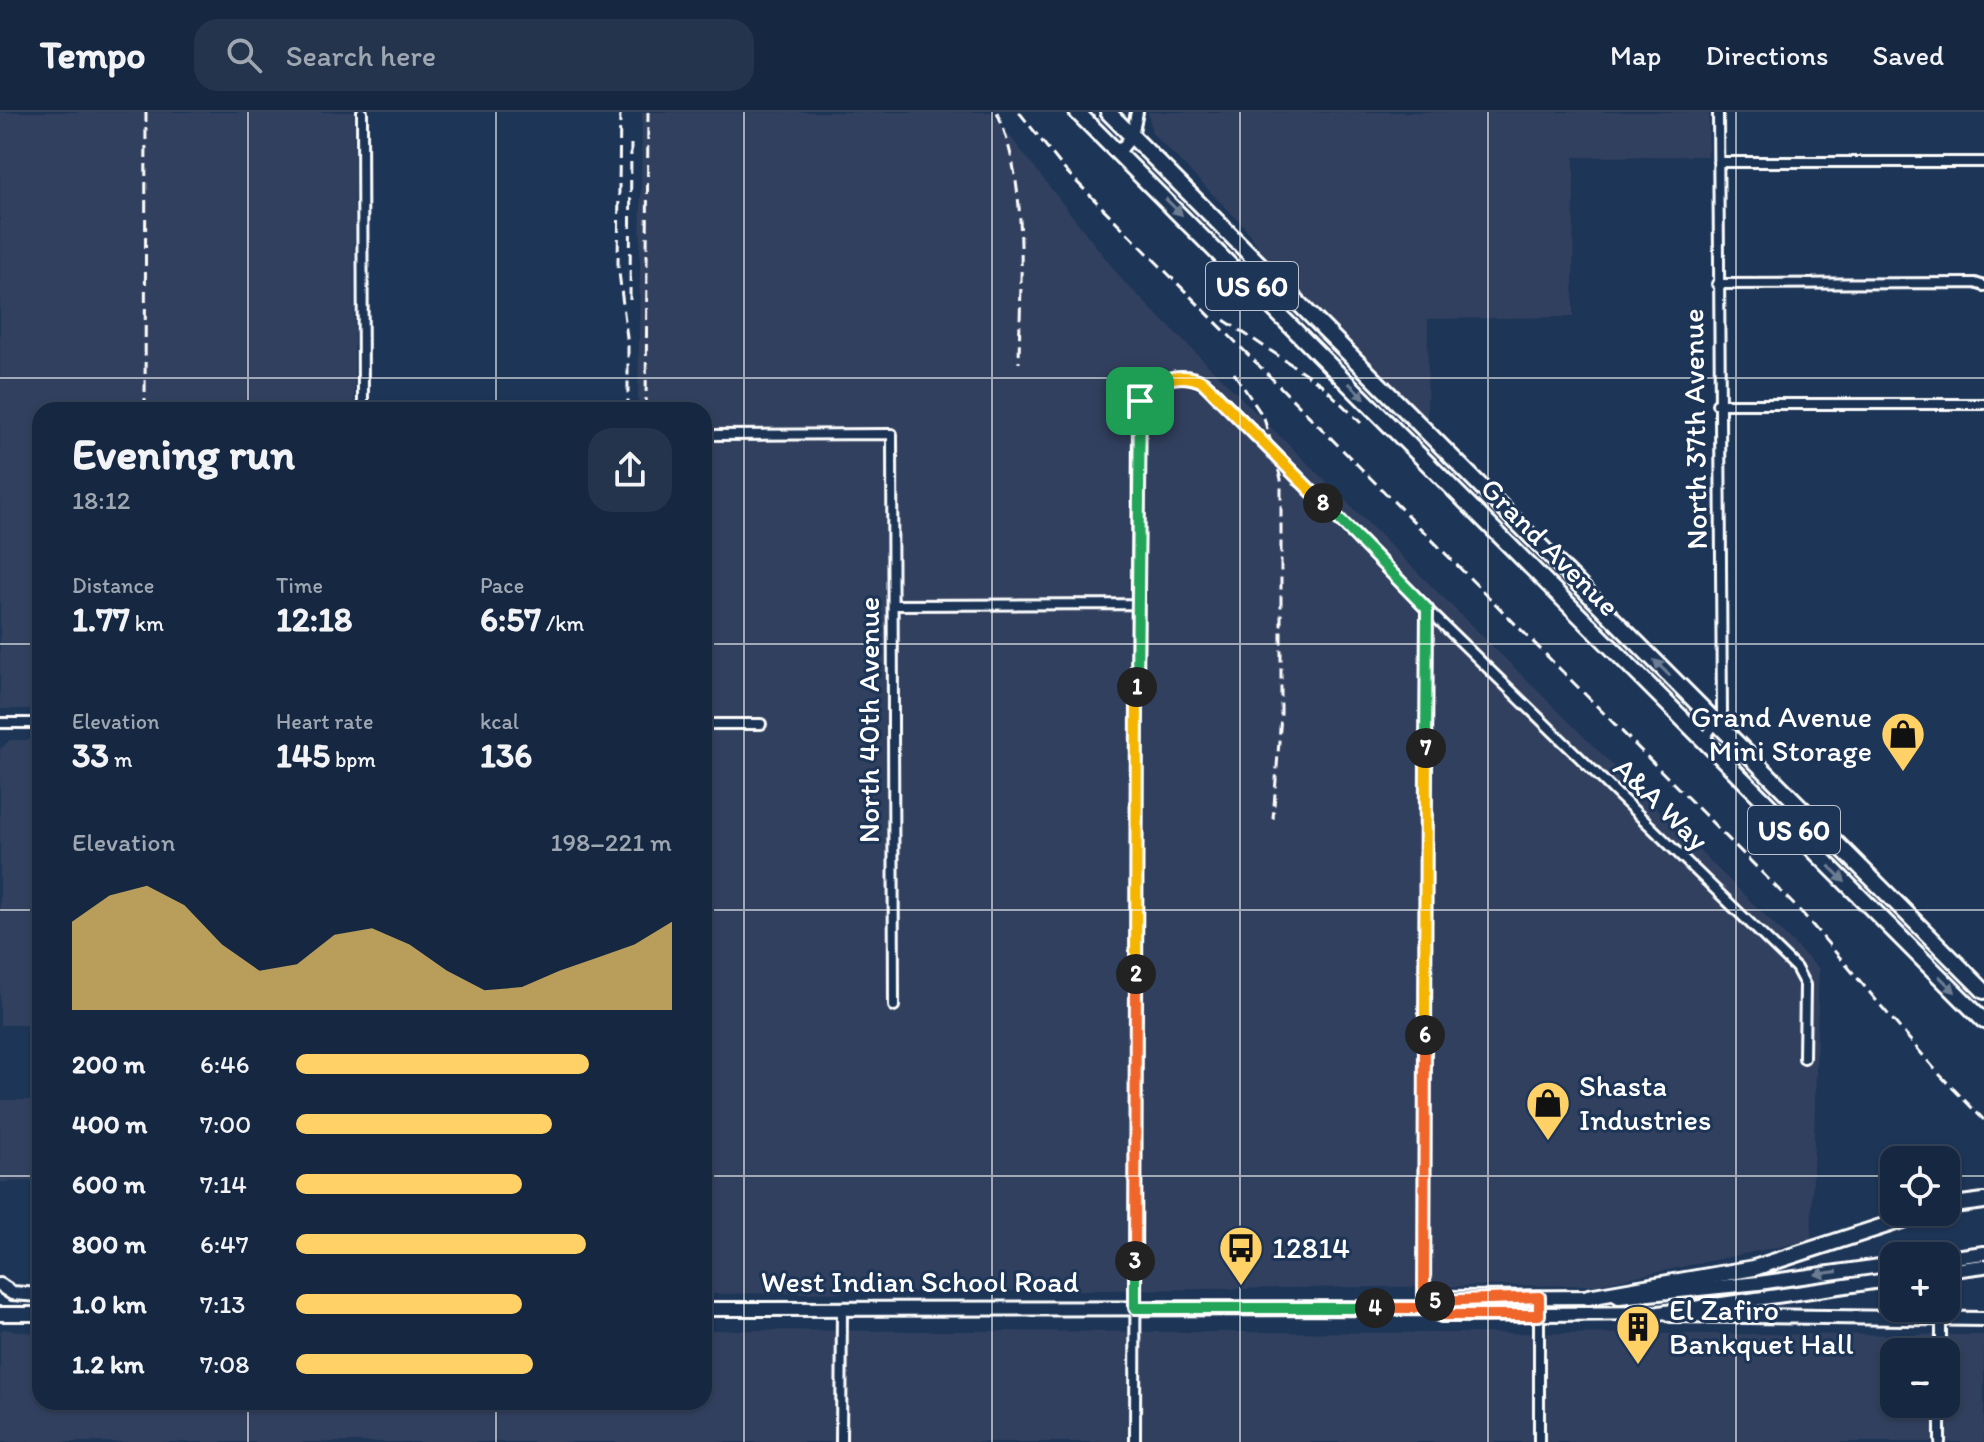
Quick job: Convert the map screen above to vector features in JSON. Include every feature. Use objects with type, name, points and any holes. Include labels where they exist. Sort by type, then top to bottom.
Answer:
[{"type":"highway","name":"Grand Avenue","points":[[1077,112],[1984,1021]]},
{"type":"highway","name":"Grand Avenue","points":[[1108,112],[1983,990]]},
{"type":"highway","points":[[1416,449],[1430,436]]},
{"type":"highway","points":[[1910,947],[1936,941]]},
{"type":"highway","points":[[1960,1204],[1984,1201]]},
{"type":"highway","points":[[1588,1297],[1754,1268],[1884,1226]]},
{"type":"main road","points":[[1960,1256],[1984,1253]]},
{"type":"main road","name":"West Indian School Road","points":[[1424,1308],[1440,1298],[1588,1297],[1683,1292],[1880,1266]]},
{"type":"main road","points":[[1960,1269],[1984,1266]]},
{"type":"main road","name":"West Indian School Road","points":[[712,1309],[1424,1308],[1442,1315],[1659,1313],[1880,1281]]},
{"type":"main road","points":[[0,1285],[12,1293],[32,1294]]},
{"type":"main road","points":[[1659,1313],[1692,1318],[1880,1318]]},
{"type":"main road","points":[[0,1314],[32,1314]]},
{"type":"main road","points":[[1960,1318],[1984,1319]]},
{"type":"street","points":[[362,112],[363,402]]},
{"type":"street","points":[[1119,152],[1132,136],[1137,112]]},
{"type":"street","name":"North 37th Avenue","points":[[1718,112],[1717,404],[1723,490],[1722,714],[1718,723]]},
{"type":"street","points":[[1718,162],[1984,162]]},
{"type":"street","points":[[1717,284],[1975,283],[1984,286]]},
{"type":"street","name":"A&A Way","points":[[1137,604],[1140,401],[1150,388],[1178,376],[1203,382],[1427,609],[1796,968],[1805,985],[1804,1058]]},
{"type":"street","points":[[1717,404],[1984,404]]},
{"type":"street","name":"North 40th Avenue","points":[[712,435],[892,434],[894,1006]]},
{"type":"street","points":[[894,605],[1137,604],[1135,1442]]},
{"type":"street","points":[[1424,1308],[1427,609]]},
{"type":"street","points":[[0,723],[32,723]]},
{"type":"street","points":[[1704,739],[1718,723]]},
{"type":"street","points":[[712,724],[761,724]]},
{"type":"street","points":[[1539,1297],[1539,1442]]},
{"type":"street","points":[[841,1442],[842,1308]]},
{"type":"street","points":[[1940,1418],[1940,1442]]},
{"type":"shaded area","points":[[0,112],[354,112],[354,402],[32,402],[32,709],[0,709]]},
{"type":"shaded area","points":[[642,112],[991,112],[1124,282],[1819,969],[1811,1240],[1594,1285],[712,1294],[712,402],[638,402]]},
{"type":"shaded area","points":[[1148,112],[1709,112],[1708,156],[1574,157],[1573,317],[1428,319],[1427,420],[1266,258],[1243,225],[1152,133]]},
{"type":"shaded area","points":[[10,740],[32,740],[32,1025],[0,1025],[0,749]]},
{"type":"shaded area","points":[[0,1100],[32,1100],[32,1181],[0,1182]]},
{"type":"shaded area","points":[[3,1329],[32,1333],[32,1410],[712,1410],[712,1330],[1984,1335],[1984,1442],[0,1442],[0,1332]]},
{"type":"railway","points":[[145,402],[146,112]]},
{"type":"railway","points":[[620,112],[618,264],[628,346],[628,402]]},
{"type":"railway","points":[[646,402],[648,112]]},
{"type":"railway","points":[[997,112],[1007,142],[1019,204],[1019,363]]},
{"type":"railway","points":[[1019,112],[1064,169],[1803,914],[1938,1073],[1984,1120]]},
{"type":"railway","points":[[630,300],[631,140]]},
{"type":"railway","points":[[1224,320],[1321,384],[1361,423]]},
{"type":"railway","points":[[1234,373],[1264,418],[1281,479],[1281,715],[1273,819]]},
{"type":"place","name":"Grand Avenue Mini Storage","points":[[1903,773]]},
{"type":"place","name":"Shasta Industries","points":[[1548,1142]]},
{"type":"place","name":"12814","points":[[1241,1287]]},
{"type":"place","name":"El Zafiro Bankquet Hall","points":[[1638,1366]]},
{"type":"route","points":[[1140,401],[1135,1308],[1424,1308],[1442,1315],[1539,1315],[1539,1297],[1440,1298],[1424,1308],[1427,609],[1203,382],[1178,376],[1150,388],[1140,401]]}]
